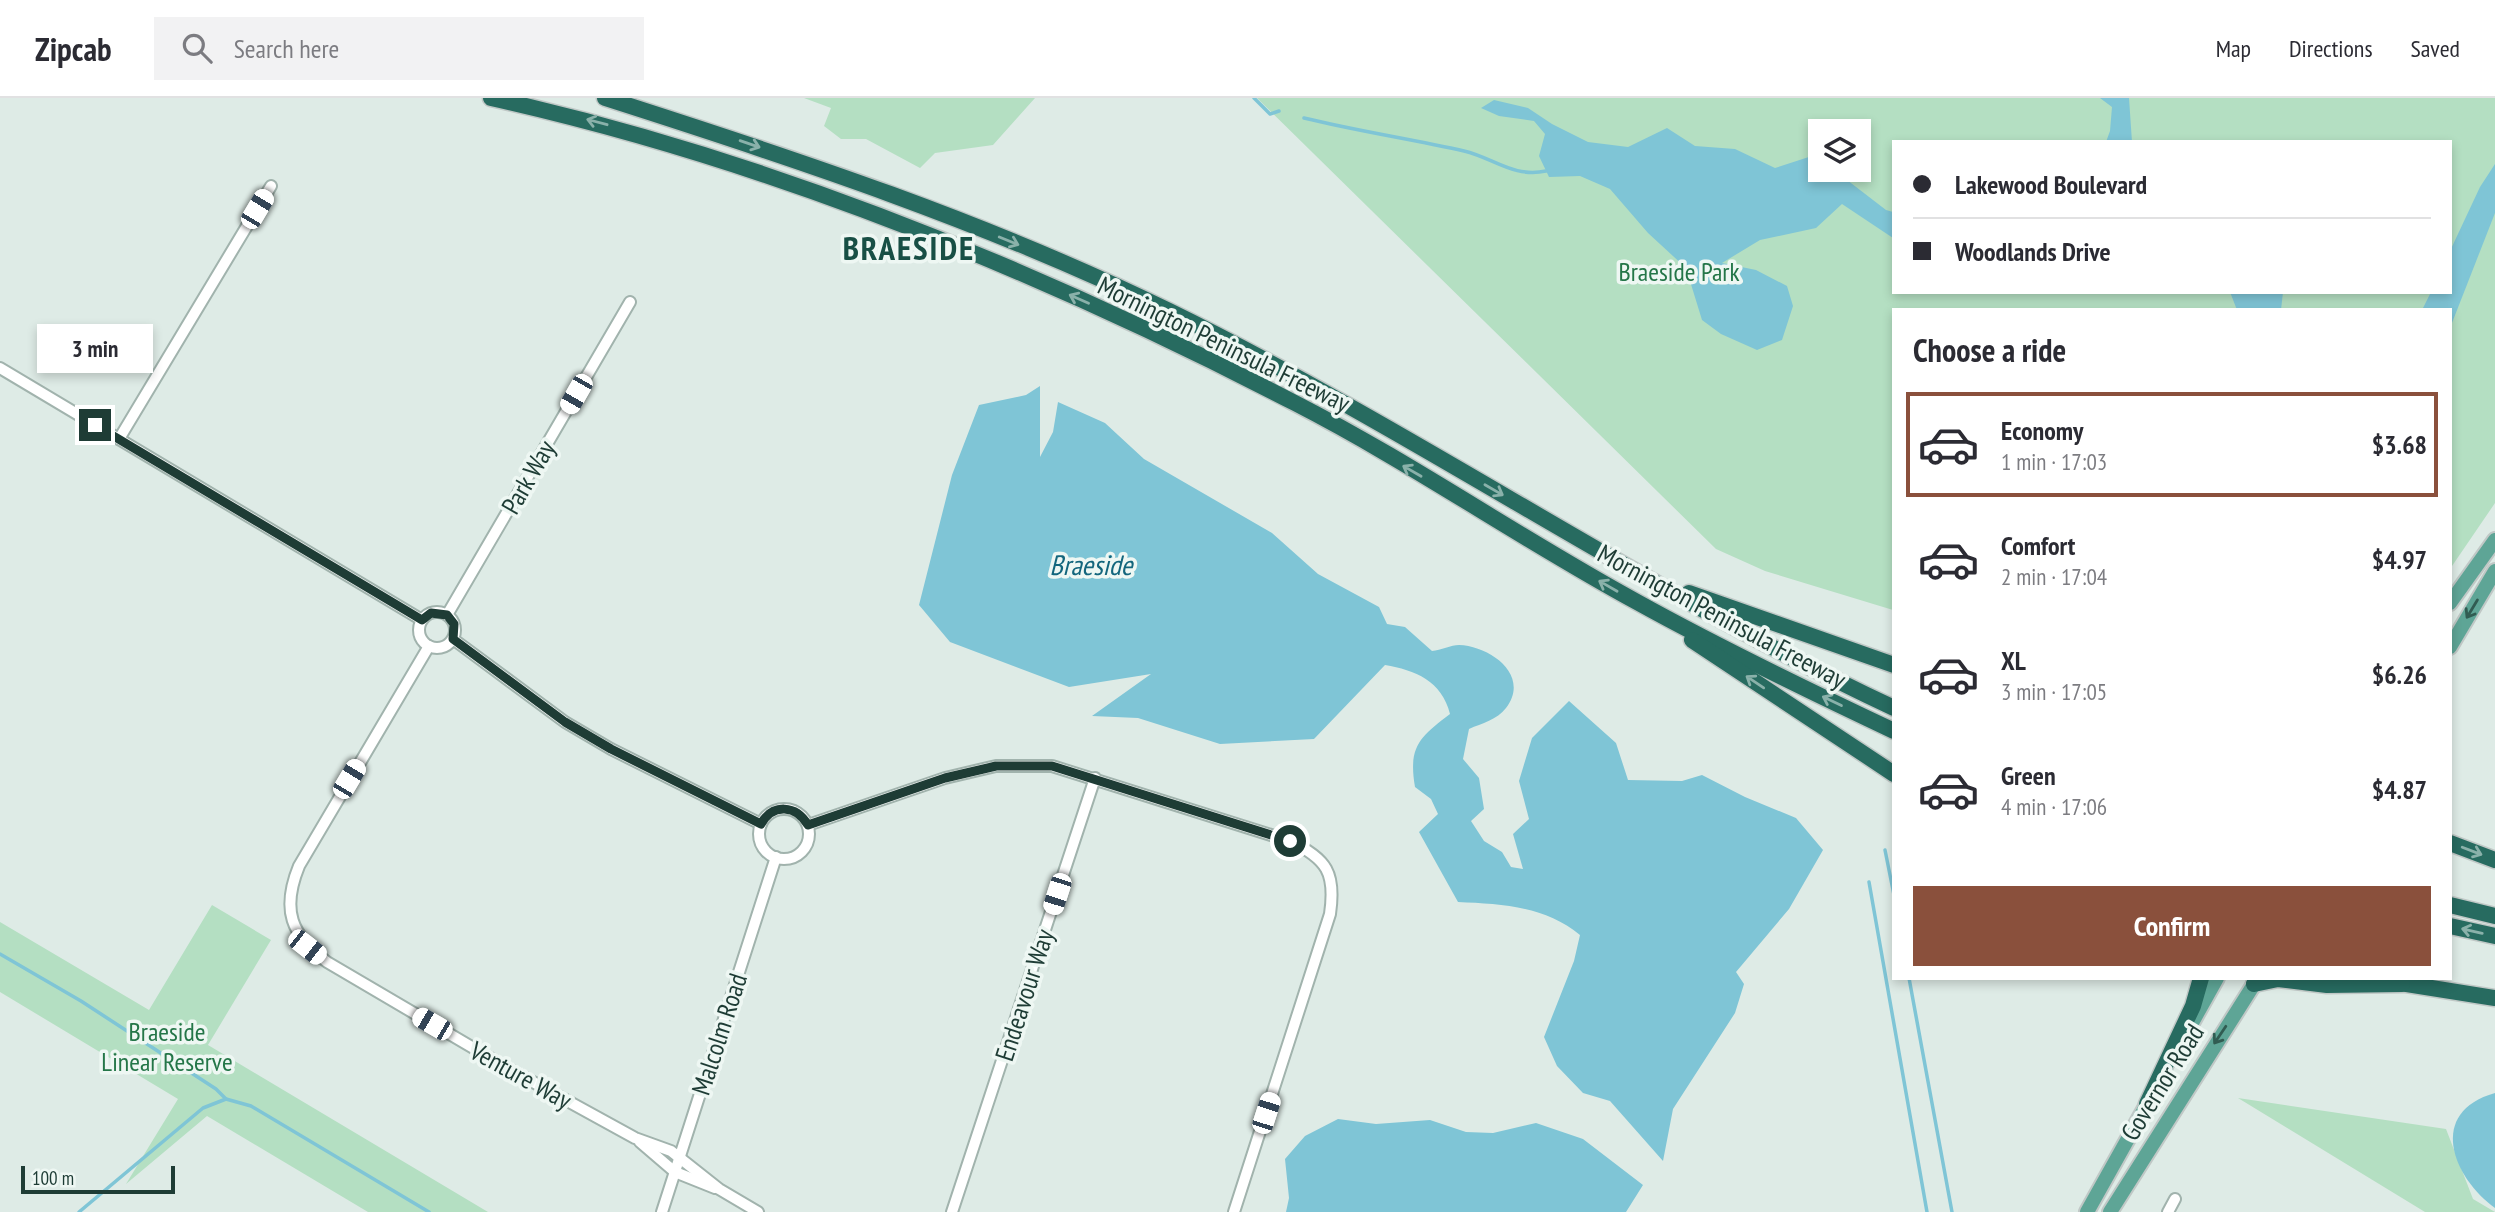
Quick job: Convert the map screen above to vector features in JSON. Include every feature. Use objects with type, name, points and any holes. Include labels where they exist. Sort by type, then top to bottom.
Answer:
[{"type":"highway","name":"Mornington Peninsula Freeway","points":[[491,98],[594,121],[743,166],[993,261],[1147,329],[1299,404],[1637,603],[1892,730]]},
{"type":"highway","name":"Mornington Peninsula Freeway","points":[[605,98],[881,191],[1012,242],[1168,310],[1322,392],[1773,649],[1892,707]]},
{"type":"highway","points":[[1650,579],[1892,664]]},
{"type":"highway","points":[[1637,603],[1892,774]]},
{"type":"highway","points":[[2452,844],[2495,860]]},
{"type":"highway","points":[[2452,905],[2495,916]]},
{"type":"highway","points":[[2452,926],[2495,936]]},
{"type":"highway","points":[[2147,1104],[2193,1006],[2200,980]]},
{"type":"highway","points":[[2286,980],[2327,985],[2402,984]]},
{"type":"highway","points":[[2387,980],[2495,998]]},
{"type":"main road","points":[[2452,600],[2495,540]]},
{"type":"main road","points":[[2452,644],[2495,571]]},
{"type":"main road","name":"Governor Road","points":[[2087,1212],[2216,980]]},
{"type":"main road","name":"Governor Road","points":[[2110,1212],[2176,1102],[2256,981]]},
{"type":"street","points":[[119,439],[271,186]]},
{"type":"street","name":"Park Way","points":[[447,615],[630,302]]},
{"type":"street","points":[[0,368],[422,620]]},
{"type":"street","points":[[431,613],[447,615],[454,624],[453,639],[440,648],[429,646],[420,633],[422,620],[431,613]]},
{"type":"street","points":[[453,639],[565,722],[611,749],[761,824]]},
{"type":"street","name":"Venture Way","points":[[429,646],[299,866],[291,885],[289,904],[298,935],[307,947],[327,962],[504,1066],[635,1138],[680,1156],[719,1189]]},
{"type":"street","points":[[808,825],[945,778],[996,766],[1052,766],[1290,841],[1314,852],[1328,870],[1333,891],[1330,914],[1234,1212]]},
{"type":"street","name":"Endeavour Way","points":[[953,1212],[1095,778]]},
{"type":"street","points":[[783,808],[798,812],[808,825],[809,839],[801,853],[788,859],[776,857],[762,845],[761,824],[768,814],[783,808]]},
{"type":"street","name":"Malcolm Road","points":[[662,1212],[776,857]]},
{"type":"street","name":"Venture Way","points":[[635,1138],[675,1172],[719,1189]]},
{"type":"street","points":[[719,1189],[758,1212]]},
{"type":"street","points":[[2168,1212],[2175,1199]]},
{"type":"green space","points":[[804,98],[1035,98],[993,145],[935,153],[920,168],[866,139],[841,139],[824,126],[831,108]]},
{"type":"green space","name":"Braeside Park","points":[[1257,98],[2495,98],[2495,503],[2452,566],[2452,308],[1892,308],[1892,610],[1765,571],[1716,549]]},
{"type":"green space","name":"Braeside Linear Reserve","points":[[212,905],[271,940],[208,1045],[488,1212],[368,1212],[207,1116],[126,1184],[178,1099],[0,992],[0,922],[149,1010]]},
{"type":"green space","points":[[2238,1098],[2446,1129],[2473,1199],[2495,1212],[2425,1212]]},
{"type":"water","points":[[2100,98],[2129,98],[2132,140],[2107,140],[2112,107]]},
{"type":"water","points":[[1494,100],[1528,108],[1588,142],[1628,147],[1667,128],[1695,146],[1735,149],[1775,168],[1808,157],[1808,182],[1850,182],[1892,212],[1892,237],[1842,204],[1816,228],[1760,240],[1722,263],[1756,270],[1787,286],[1793,306],[1782,340],[1757,350],[1721,334],[1702,320],[1686,268],[1648,233],[1610,189],[1580,176],[1549,177],[1539,156],[1545,134],[1534,121],[1499,116],[1481,108]]},
{"type":"water","points":[[2495,164],[2495,213],[2452,323],[2452,308],[2423,308],[2430,294],[2452,294],[2452,247],[2480,187]]},
{"type":"water","points":[[2231,294],[2283,294],[2281,308],[2236,308]]},
{"type":"water","name":"Braeside","points":[[1040,386],[1040,457],[1053,432],[1058,402],[1105,423],[1144,459],[1272,533],[1318,574],[1379,607],[1387,624],[1405,627],[1432,651],[1456,645],[1471,647],[1504,664],[1514,684],[1512,696],[1498,716],[1469,729],[1463,759],[1479,778],[1484,809],[1471,821],[1484,841],[1502,852],[1511,867],[1523,869],[1513,834],[1529,819],[1519,781],[1532,738],[1569,701],[1616,743],[1628,780],[1682,781],[1702,775],[1745,797],[1796,818],[1823,850],[1789,909],[1736,972],[1744,984],[1735,1013],[1673,1109],[1663,1161],[1610,1101],[1583,1093],[1557,1066],[1544,1037],[1574,961],[1580,935],[1567,925],[1538,912],[1491,904],[1458,902],[1419,832],[1438,814],[1431,799],[1415,787],[1415,752],[1424,736],[1450,714],[1441,693],[1426,679],[1407,670],[1385,665],[1314,739],[1220,744],[1138,718],[1092,716],[1151,674],[1069,687],[950,642],[919,605],[952,475],[979,405],[1026,395]]},
{"type":"water","points":[[2495,1093],[2495,1208],[2467,1180],[2453,1146],[2454,1130],[2460,1115],[2474,1102]]},
{"type":"water","points":[[1338,1119],[1376,1124],[1430,1120],[1466,1132],[1493,1133],[1536,1123],[1583,1139],[1643,1185],[1626,1212],[1286,1212],[1289,1198],[1285,1159],[1305,1136]]},
{"type":"waterway","points":[[1254,98],[1270,114],[1279,111]]},
{"type":"waterway","points":[[1304,118],[1464,151],[1513,170],[1546,171]]},
{"type":"waterway","points":[[1885,850],[1892,885]]},
{"type":"waterway","points":[[1869,882],[1927,1212]]},
{"type":"waterway","points":[[0,954],[81,1001],[216,1089],[226,1099]]},
{"type":"waterway","points":[[1909,980],[1952,1212]]},
{"type":"waterway","points":[[79,1212],[203,1108],[226,1099],[251,1106],[429,1212]]},
{"type":"district","name":"BRAESIDE","points":[[909,247]]},
{"type":"route","points":[[95,425],[422,620],[431,613],[442,612],[452,619],[455,629],[453,639],[565,722],[611,749],[761,824],[768,814],[783,808],[798,812],[808,825],[945,778],[996,766],[1052,766],[1290,841]]}]
